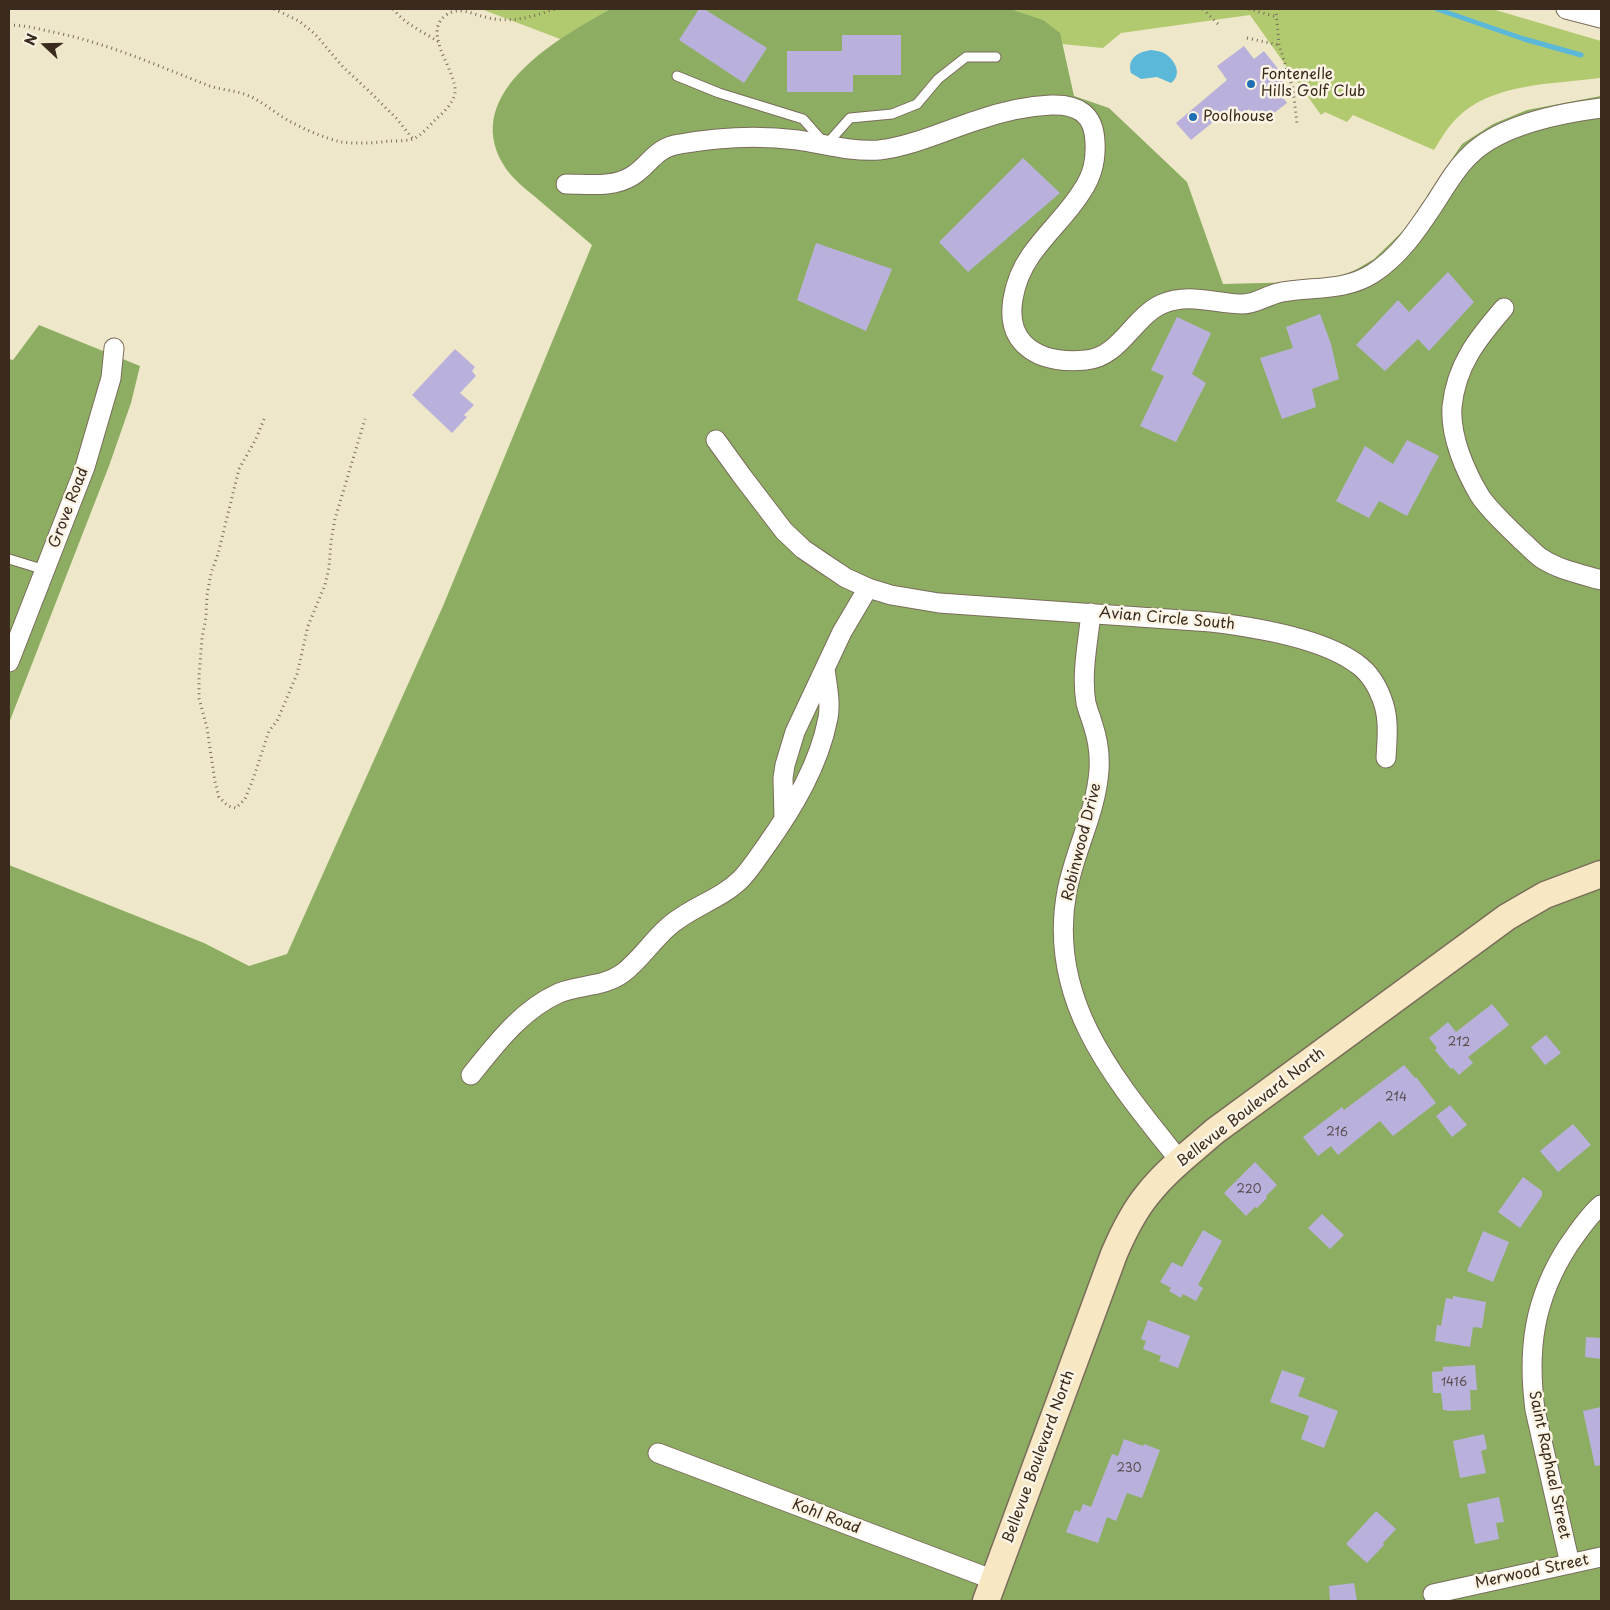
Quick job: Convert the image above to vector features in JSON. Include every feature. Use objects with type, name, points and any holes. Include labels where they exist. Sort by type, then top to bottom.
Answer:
[{"type":"main road","name":"Bellevue Boulevard North","points":[[990,1591],[1114,1254],[1127,1224],[1148,1194],[1180,1161],[1215,1131],[1507,917],[1545,895],[1601,874]]},
{"type":"street","points":[[1566,9],[1601,18]]},
{"type":"street","points":[[566,184],[613,184],[630,178],[644,167],[654,155],[672,145],[696,141],[762,137],[800,140],[850,150],[869,151],[895,148],[982,118],[1039,106],[1062,104],[1079,110],[1089,118],[1095,133],[1096,152],[1092,174],[1069,209],[1028,258],[1014,296],[1011,316],[1015,333],[1025,346],[1041,356],[1065,361],[1092,360],[1103,355],[1118,344],[1144,316],[1163,303],[1182,298],[1246,304],[1274,294],[1350,284],[1370,275],[1394,257],[1412,238],[1459,168],[1472,153],[1489,140],[1542,118],[1601,108]]},
{"type":"street","points":[[1504,308],[1466,357],[1457,383],[1452,407],[1453,435],[1463,461],[1481,497],[1507,526],[1540,557],[1560,568],[1601,580]]},
{"type":"street","name":"Grove Road","points":[[9,662],[85,467],[111,378],[114,348]]},
{"type":"street","name":"Avian Circle South","points":[[716,440],[784,531],[803,549],[824,564],[846,578],[868,588],[912,600],[939,603],[1247,626],[1311,643],[1341,654],[1358,664],[1371,678],[1379,693],[1384,706],[1387,728],[1386,758]]},
{"type":"street","points":[[784,820],[783,778],[795,732],[842,632],[868,588]]},
{"type":"street","name":"Robinwood Drive","points":[[1091,613],[1084,679],[1086,704],[1098,745],[1099,769],[1096,797],[1067,891],[1063,931],[1065,965],[1073,993],[1088,1031],[1106,1063],[1127,1094],[1180,1161]]},
{"type":"street","points":[[471,1075],[509,1029],[540,1003],[560,992],[602,984],[622,973],[640,958],[668,926],[721,894],[740,880],[784,820],[798,796],[824,734],[828,716],[829,695],[825,669]]},
{"type":"street","name":"Saint Raphael Street","points":[[1570,1564],[1535,1410],[1531,1358],[1534,1330],[1548,1282],[1560,1258],[1577,1233],[1601,1205]]},
{"type":"street","name":"Kohl Road","points":[[658,1453],[990,1591]]},
{"type":"street","name":"Merwood Street","points":[[1433,1594],[1601,1557]]},
{"type":"lane","points":[[677,76],[719,93],[803,119],[826,145],[850,118],[892,114],[917,104],[938,80],[966,57],[996,58]]},
{"type":"lane","points":[[9,559],[45,570]]},
{"type":"path","points":[[274,9],[299,21],[315,34],[343,67],[389,111],[413,139]]},
{"type":"path","points":[[393,9],[410,25],[439,42]]},
{"type":"path","points":[[9,25],[72,36],[132,55],[212,87],[248,96],[290,121],[341,142],[375,143],[413,139],[444,112],[452,100],[455,93],[454,83],[444,59],[438,31],[439,22],[446,14],[460,10],[491,19],[515,20],[555,9]]},
{"type":"path","points":[[1204,9],[1220,26]]},
{"type":"path","points":[[1249,9],[1277,17]]},
{"type":"path","points":[[1276,9],[1280,45],[1293,89],[1297,124]]},
{"type":"path","points":[[1247,38],[1280,45]]},
{"type":"path","points":[[264,419],[239,469],[218,554],[211,573],[198,677],[199,698],[207,728],[219,797],[228,806],[236,808],[245,799],[254,779],[270,731],[277,721],[297,674],[308,626],[325,585],[335,519],[364,419]]},
{"type":"green space","points":[[481,9],[672,9],[650,73]]},
{"type":"green space","points":[[611,9],[1010,9],[1043,20],[1060,33],[1074,96],[1109,108],[1187,182],[1223,284],[1303,282],[1339,277],[1357,269],[1374,259],[1405,229],[1462,144],[1493,124],[1527,110],[1601,96],[1601,1601],[9,1601],[9,865],[204,943],[249,966],[287,954],[443,606],[592,245],[525,188],[506,169],[493,138],[495,113],[505,91],[522,70],[543,51]]},
{"type":"green space","points":[[732,9],[1492,9],[1601,41],[1600,78],[1524,87],[1486,98],[1470,107],[1456,119],[1434,150],[1353,115],[1347,122],[1325,112],[1321,115],[1250,15],[1121,33],[1103,48],[761,15]]},
{"type":"green space","points":[[39,325],[140,366],[131,403],[109,466],[9,723],[9,359],[13,360]]},
{"type":"water","points":[[1151,50],[1167,55],[1173,61],[1177,72],[1171,83],[1157,77],[1141,79],[1131,73],[1132,60],[1138,54]]},
{"type":"building","points":[[699,9],[704,9],[767,48],[744,83],[679,40]]},
{"type":"building","points":[[842,35],[901,35],[901,75],[853,75],[853,92],[787,92],[787,51],[842,51]]},
{"type":"building","name":"Fontenelle Hills Golf Club","points":[[1244,46],[1254,59],[1264,51],[1286,79],[1276,88],[1287,103],[1261,123],[1249,109],[1236,119],[1229,109],[1191,140],[1176,123],[1227,80],[1217,66]]},
{"type":"building","points":[[1023,158],[1060,193],[968,272],[939,242]]},
{"type":"building","points":[[816,243],[892,269],[866,331],[797,300]]},
{"type":"building","points":[[1448,272],[1474,302],[1429,351],[1418,339],[1385,371],[1356,345],[1398,300],[1409,312]]},
{"type":"building","points":[[1320,314],[1331,344],[1339,379],[1312,389],[1316,407],[1282,419],[1260,358],[1293,348],[1286,327]]},
{"type":"building","points":[[1177,317],[1211,333],[1192,374],[1206,383],[1176,442],[1140,426],[1164,376],[1151,370]]},
{"type":"building","points":[[455,349],[475,367],[472,371],[476,376],[460,393],[474,405],[464,415],[467,417],[452,433],[412,395]]},
{"type":"building","points":[[1407,440],[1439,456],[1407,516],[1379,501],[1369,518],[1336,501],[1365,446],[1393,464]]},
{"type":"building","points":[[1492,1004],[1509,1025],[1468,1057],[1473,1063],[1459,1075],[1453,1068],[1451,1069],[1435,1050],[1437,1048],[1429,1038],[1448,1022],[1456,1032]]},
{"type":"building","points":[[1546,1035],[1561,1053],[1545,1065],[1531,1047]]},
{"type":"building","points":[[1404,1065],[1436,1103],[1393,1136],[1380,1121],[1338,1155],[1331,1146],[1318,1156],[1303,1137],[1342,1107],[1344,1110]]},
{"type":"building","points":[[1450,1105],[1467,1125],[1452,1137],[1436,1116]]},
{"type":"building","points":[[1573,1124],[1591,1145],[1558,1172],[1540,1151]]},
{"type":"building","points":[[1255,1162],[1277,1185],[1257,1208],[1255,1207],[1246,1216],[1224,1193]]},
{"type":"building","points":[[1523,1177],[1542,1191],[1542,1196],[1520,1228],[1498,1212]]},
{"type":"building","points":[[1322,1214],[1344,1235],[1330,1249],[1308,1228]]},
{"type":"building","points":[[1203,1230],[1222,1241],[1198,1285],[1203,1288],[1196,1301],[1183,1294],[1181,1298],[1169,1291],[1171,1288],[1160,1282],[1172,1262],[1182,1267]]},
{"type":"building","points":[[1483,1231],[1509,1242],[1493,1282],[1467,1271]]},
{"type":"building","points":[[1453,1296],[1486,1302],[1482,1328],[1473,1327],[1470,1347],[1435,1341],[1437,1325],[1441,1326],[1446,1298],[1453,1299]]},
{"type":"building","points":[[1148,1320],[1190,1336],[1178,1368],[1159,1361],[1161,1356],[1143,1349],[1146,1341],[1141,1339]]},
{"type":"building","points":[[1586,1337],[1601,1338],[1601,1359],[1585,1357]]},
{"type":"building","points":[[1475,1365],[1477,1390],[1470,1390],[1471,1410],[1443,1410],[1441,1393],[1433,1393],[1432,1372],[1443,1371],[1443,1367]]},
{"type":"building","points":[[1282,1370],[1305,1378],[1298,1396],[1338,1411],[1324,1448],[1301,1439],[1309,1416],[1270,1402]]},
{"type":"building","points":[[1601,1407],[1601,1465],[1595,1466],[1583,1411]]},
{"type":"building","points":[[1484,1434],[1487,1449],[1481,1451],[1486,1473],[1460,1478],[1453,1441]]},
{"type":"building","points":[[1124,1439],[1160,1450],[1142,1498],[1127,1493],[1116,1521],[1107,1517],[1098,1543],[1066,1532],[1075,1510],[1080,1512],[1083,1504],[1091,1507],[1112,1454],[1118,1456]]},
{"type":"building","points":[[1499,1497],[1504,1522],[1496,1523],[1499,1539],[1475,1544],[1467,1504]]},
{"type":"building","points":[[1376,1511],[1396,1529],[1367,1563],[1346,1544]]},
{"type":"building","points":[[1354,1583],[1357,1601],[1330,1601],[1329,1586]]},
{"type":"waterway","points":[[1437,9],[1524,39],[1581,55]]},
{"type":"place","name":"Fontenelle Hills Golf Club","points":[[1251,84]]},
{"type":"place","name":"Poolhouse","points":[[1193,117]]}]
